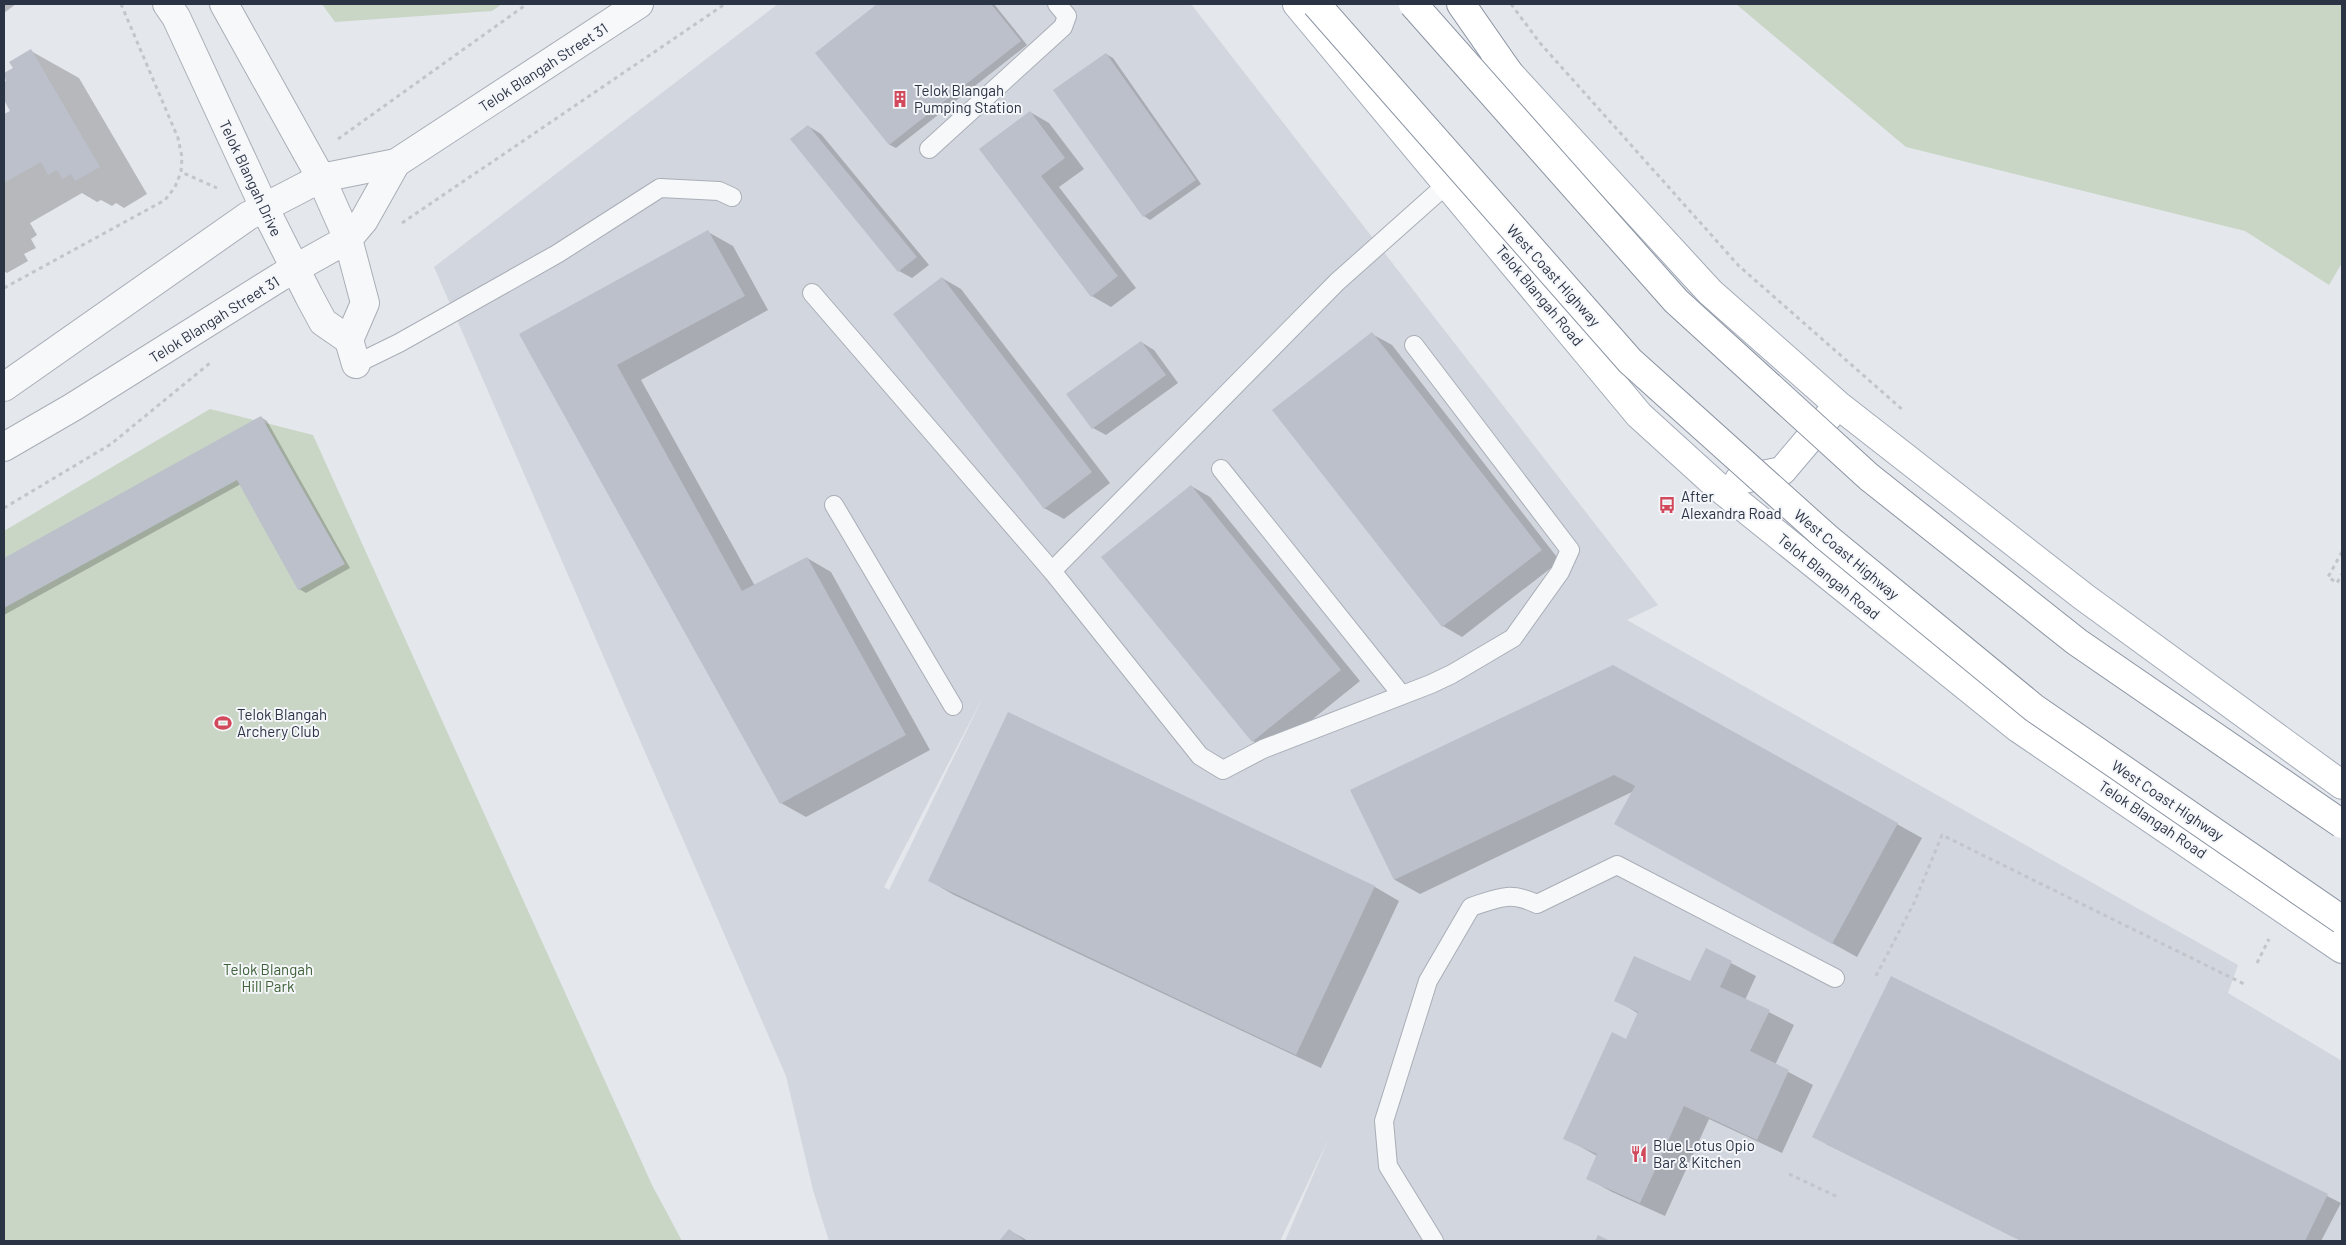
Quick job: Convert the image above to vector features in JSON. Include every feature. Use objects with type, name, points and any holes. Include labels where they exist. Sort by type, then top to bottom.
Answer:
[{"type":"main road","name":"Telok Blangah Road","points":[[1296,4],[1639,415],[1716,485],[2018,728],[2342,949]]},
{"type":"main road","name":"West Coast Highway","points":[[1316,4],[1630,361],[1826,537],[2034,708],[2342,920]]},
{"type":"main road","points":[[1413,4],[1676,301],[1869,477],[2077,642],[2342,824]]},
{"type":"main road","points":[[1456,4],[1509,73],[1710,292],[1838,405],[2084,597],[2342,785]]},
{"type":"main road","points":[[1461,4],[1509,73]]},
{"type":"main road","points":[[1716,485],[1782,471],[1838,405]]},
{"type":"street","name":"Telok Blangah Drive","points":[[167,4],[180,26],[264,207],[324,322],[353,352]]},
{"type":"street","points":[[224,4],[320,178],[348,239],[365,303],[353,352]]},
{"type":"street","name":"Telok Blangah Street 31","points":[[4,387],[264,207],[320,178],[396,163],[639,4]]},
{"type":"street","name":"Telok Blangah Street 31","points":[[4,448],[272,282],[348,239],[364,220],[396,163]]},
{"type":"lane","points":[[929,149],[1063,27],[1067,16],[1058,4]]},
{"type":"lane","points":[[1052,571],[1337,282],[1447,184]]},
{"type":"lane","points":[[353,352],[399,343],[557,254],[660,188],[719,192],[732,197]]},
{"type":"lane","points":[[812,293],[1052,571],[1200,756],[1223,770],[1263,749],[1452,674],[1513,638],[1560,572],[1570,550],[1414,345]]},
{"type":"lane","points":[[1221,469],[1401,694]]},
{"type":"lane","points":[[834,505],[953,706]]},
{"type":"lane","points":[[1434,1241],[1388,1166],[1384,1120],[1428,981],[1471,907],[1499,897],[1519,896],[1537,904],[1617,865],[1835,978]]},
{"type":"path","points":[[4,288],[165,200],[181,172],[182,157],[178,138],[120,4]]},
{"type":"path","points":[[334,143],[527,4]]},
{"type":"path","points":[[395,228],[725,4]]},
{"type":"path","points":[[1511,4],[1540,43],[1739,266],[1912,417]]},
{"type":"path","points":[[181,172],[225,191]]},
{"type":"path","points":[[4,508],[110,444],[215,359]]},
{"type":"path","points":[[2342,552],[2328,577],[2336,582],[2342,574]]},
{"type":"path","points":[[1876,976],[1914,902],[1942,835],[2244,984]]},
{"type":"path","points":[[1789,1174],[1838,1197]]},
{"type":"shaded area","points":[[778,4],[1191,4],[1658,605],[1627,620],[2238,965],[2228,993],[2342,1061],[2342,1241],[1285,1241],[1329,1138],[1280,1241],[829,1241],[813,1190],[786,1076],[434,267]],"holes":[[[985,693],[889,890],[884,887]]]},
{"type":"green space","points":[[322,4],[502,4],[492,11],[335,22]]},
{"type":"green space","points":[[1736,4],[2342,4],[2342,263],[2329,285],[2245,231],[1906,147]]},
{"type":"green space","name":"Telok Blangah Hill Park","points":[[210,409],[313,435],[652,1185],[682,1241],[4,1241],[4,531]]},
{"type":"building","name":"Telok Blangah Pumping Station","points":[[877,4],[991,4],[1021,41],[889,145],[815,53]]},
{"type":"building","points":[[31,49],[100,167],[75,181],[71,174],[63,179],[57,170],[48,175],[41,162],[4,183],[4,114],[10,111],[4,100],[4,82],[6,81],[4,73],[13,68],[9,62]]},
{"type":"building","points":[[1106,53],[1196,180],[1143,217],[1053,90]]},
{"type":"building","points":[[1030,111],[1065,158],[1041,176],[1118,276],[1091,297],[979,149]]},
{"type":"building","points":[[808,125],[917,257],[898,272],[790,139]]},
{"type":"building","points":[[708,230],[745,296],[617,365],[742,591],[807,557],[906,735],[780,804],[519,334]]},
{"type":"building","points":[[942,277],[1092,472],[1044,509],[893,314]]},
{"type":"building","points":[[1372,332],[1542,550],[1442,627],[1272,410]]},
{"type":"building","points":[[1141,341],[1166,375],[1092,429],[1066,394]]},
{"type":"building","points":[[261,416],[345,564],[298,590],[237,480],[4,608],[4,558]]},
{"type":"building","points":[[1191,485],[1341,670],[1252,742],[1101,557]]},
{"type":"building","points":[[1613,665],[1898,823],[1832,944],[1614,824],[1635,786],[1614,775],[1394,880],[1350,790]]},
{"type":"building","points":[[1008,712],[1375,886],[1296,1055],[928,881]]},
{"type":"building","points":[[1706,948],[1732,961],[1720,987],[1770,1010],[1750,1051],[1789,1070],[1757,1140],[1684,1106],[1640,1203],[1586,1179],[1597,1154],[1563,1139],[1612,1032],[1626,1039],[1638,1012],[1614,1001],[1634,956],[1690,981]]},
{"type":"building","points":[[1891,976],[2328,1194],[2305,1241],[2021,1241],[1812,1137]]},
{"type":"building","points":[[1009,1229],[1025,1241],[999,1241]]},
{"type":"building","points":[[1598,1235],[1610,1241],[1595,1241]]},
{"type":"place","name":"Telok Blangah Pumping Station","points":[[900,99]]},
{"type":"place","name":"After Alexandra Road","points":[[1667,505]]},
{"type":"place","name":"Telok Blangah Archery Club","points":[[223,723]]},
{"type":"place","name":"Blue Lotus Opio Bar & Kitchen","points":[[1639,1154]]}]
